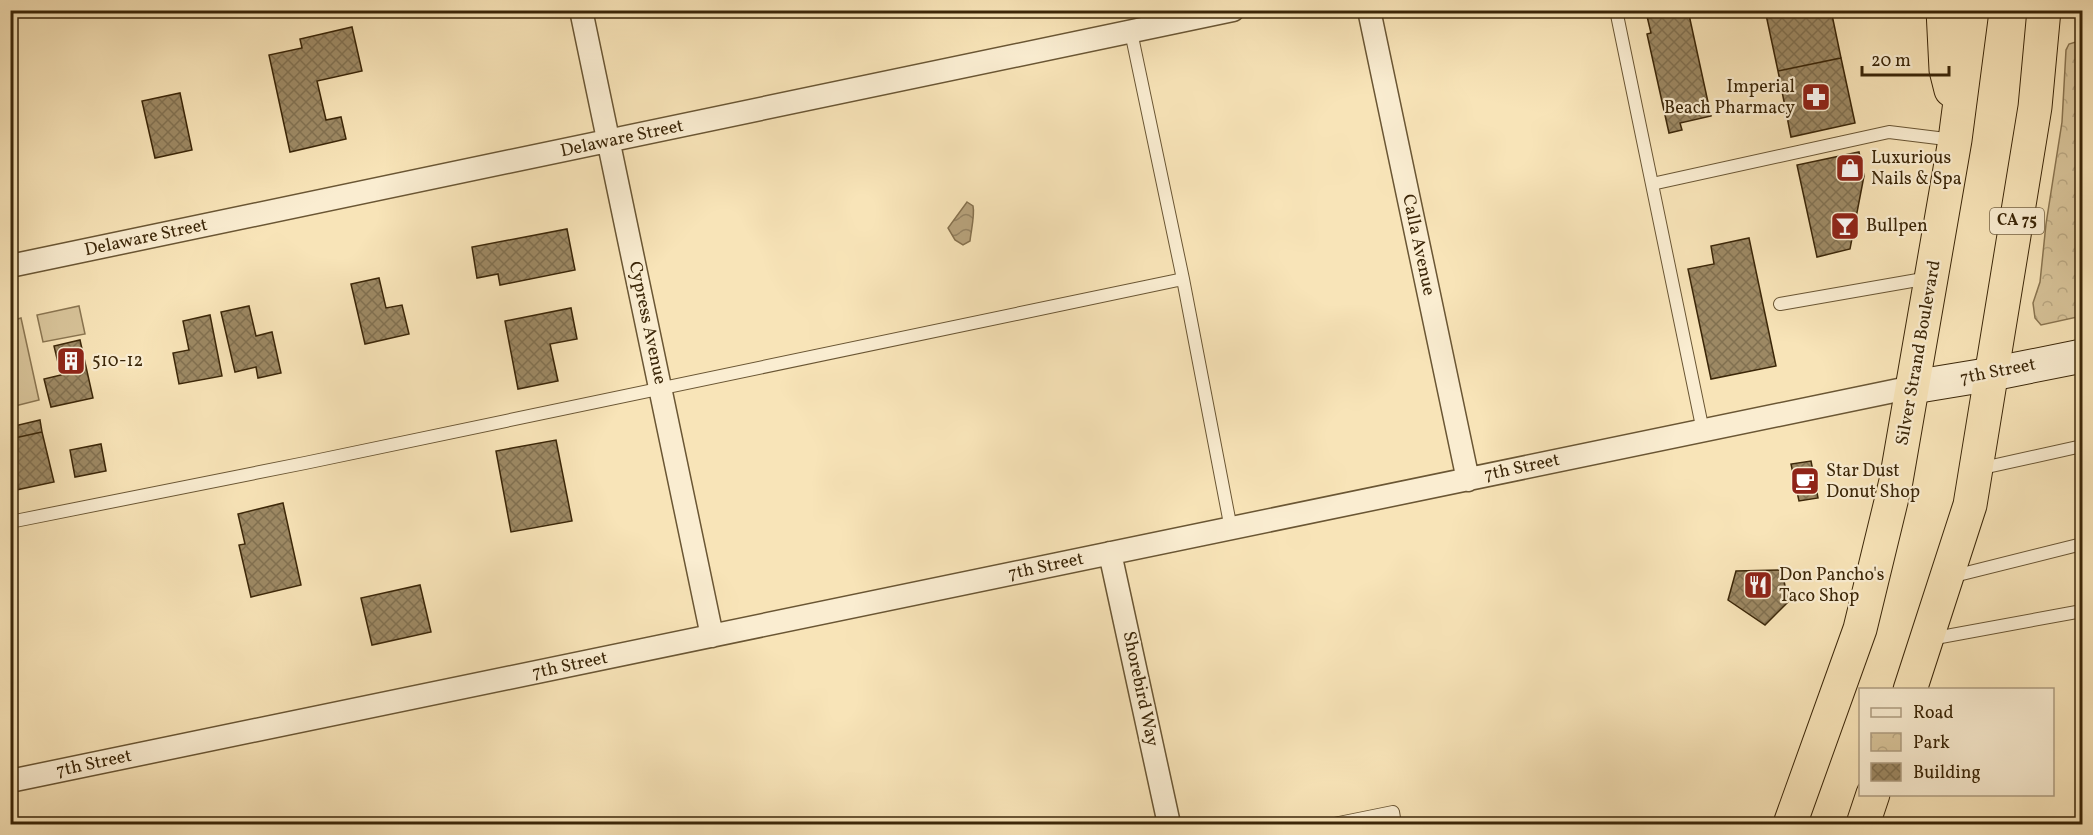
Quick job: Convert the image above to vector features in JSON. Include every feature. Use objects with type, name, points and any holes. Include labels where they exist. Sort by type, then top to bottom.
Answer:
[{"type":"highway","points":[[1943,10],[1946,70],[1956,126]]},
{"type":"highway","name":"Silver Strand Boulevard","points":[[1790,825],[1860,629],[1896,481],[1932,277],[1972,10]]},
{"type":"highway","name":"CA 75","points":[[1911,688],[1970,505],[2035,107],[2044,10]]},
{"type":"highway","points":[[1863,825],[1873,796]]},
{"type":"main road","name":"7th Street","points":[[1913,387],[2082,356]]},
{"type":"street","name":"Cypress Avenue","points":[[581,10],[712,636]]},
{"type":"street","name":"Delaware Street","points":[[10,266],[1233,10]]},
{"type":"street","name":"Calla Avenue","points":[[1369,10],[1468,480]]},
{"type":"street","name":"7th Street","points":[[10,781],[1913,387]]},
{"type":"street","name":"Shorebird Way","points":[[1110,553],[1169,825]]},
{"type":"lane","points":[[10,12],[16,10]]},
{"type":"lane","points":[[1616,10],[1703,431]]},
{"type":"lane","points":[[1131,32],[1183,279],[1231,530]]},
{"type":"lane","points":[[1652,184],[1889,132],[1956,126]]},
{"type":"lane","points":[[1780,304],[1932,277]]},
{"type":"lane","points":[[10,522],[305,463],[1183,279]]},
{"type":"lane","points":[[1977,469],[2082,446]]},
{"type":"lane","points":[[1946,578],[2082,544]]},
{"type":"lane","points":[[1927,640],[2082,611]]},
{"type":"lane","points":[[1334,825],[1394,818]]},
{"type":"green space","points":[[2082,40],[2082,316],[2041,325],[2035,318],[2033,303],[2040,282],[2046,224],[2062,122],[2066,50],[2069,44]]},
{"type":"green space","points":[[79,306],[85,334],[43,342],[37,315]]},
{"type":"green space","points":[[21,318],[39,400],[11,407],[11,321]]},
{"type":"water","points":[[967,202],[973,206],[973,218],[970,241],[963,245],[955,240],[948,228]]},
{"type":"building","points":[[1688,10],[1711,116],[1680,123],[1682,130],[1669,133],[1647,34],[1651,33],[1646,12]]},
{"type":"building","points":[[1765,10],[1831,10],[1841,58],[1778,71]]},
{"type":"building","points":[[352,27],[362,71],[317,81],[326,120],[341,117],[346,139],[290,152],[269,55],[302,48],[300,39]]},
{"type":"building","name":"Imperial Beach Pharmacy","points":[[1841,58],[1855,123],[1791,137],[1778,71]]},
{"type":"building","points":[[180,93],[192,150],[155,158],[142,101]]},
{"type":"building","points":[[1859,152],[1864,176],[1850,249],[1817,257],[1797,165]]},
{"type":"building","points":[[567,229],[575,270],[500,285],[498,274],[477,278],[472,247]]},
{"type":"building","points":[[1749,238],[1776,366],[1711,379],[1688,269],[1714,264],[1711,246]]},
{"type":"building","points":[[379,278],[386,308],[402,305],[409,334],[365,344],[351,284]]},
{"type":"building","points":[[249,306],[256,336],[272,332],[281,373],[258,378],[256,367],[235,372],[221,312]]},
{"type":"building","points":[[571,308],[577,339],[550,344],[558,381],[518,389],[505,321]]},
{"type":"building","points":[[210,315],[222,376],[179,384],[173,353],[189,350],[183,321]]},
{"type":"building","name":"510-12","points":[[80,340],[93,398],[51,407],[44,379],[61,375],[54,346]]},
{"type":"building","points":[[40,420],[42,432],[10,439],[10,427]]},
{"type":"building","points":[[42,432],[54,482],[16,490],[10,464],[10,439]]},
{"type":"building","points":[[556,440],[572,521],[511,532],[496,451]]},
{"type":"building","points":[[101,444],[106,471],[75,477],[70,450]]},
{"type":"building","name":"Star Dust Donut Shop","points":[[1811,461],[1818,498],[1799,501],[1791,464]]},
{"type":"building","points":[[283,503],[301,585],[251,597],[239,545],[245,544],[238,514]]},
{"type":"building","name":"Don Pancho's Taco Shop","points":[[1782,570],[1788,602],[1765,625],[1728,600],[1736,571]]},
{"type":"building","points":[[420,585],[431,632],[372,645],[361,598]]},
{"type":"place","name":"Imperial Beach Pharmacy","points":[[1816,97]]},
{"type":"place","name":"Luxurious Nails & Spa","points":[[1850,168]]},
{"type":"place","name":"Bullpen","points":[[1845,226]]},
{"type":"place","name":"510-12","points":[[71,361]]},
{"type":"place","name":"Star Dust Donut Shop","points":[[1805,481]]},
{"type":"place","name":"Don Pancho's Taco Shop","points":[[1758,585]]}]
